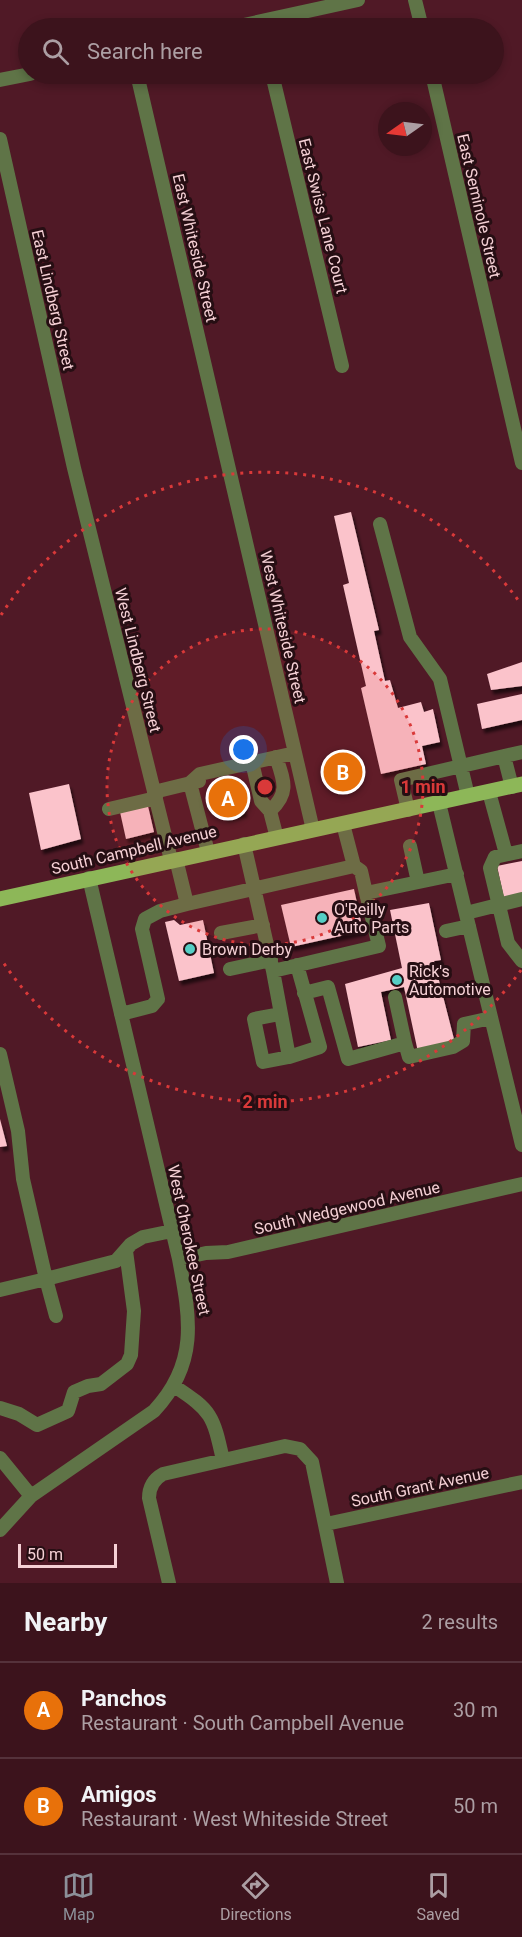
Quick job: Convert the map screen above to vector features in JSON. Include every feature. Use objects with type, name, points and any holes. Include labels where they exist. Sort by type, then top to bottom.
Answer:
[{"type":"main road","name":"South Campbell Avenue","points":[[0,899],[173,859],[517,785]]},
{"type":"street","points":[[287,18],[358,0]]},
{"type":"street","points":[[415,0],[420,18]]},
{"type":"street","points":[[0,80],[18,76]]},
{"type":"street","name":"East Whiteside Street","points":[[139,84],[221,430]]},
{"type":"street","name":"East Swiss Lane Court","points":[[274,84],[342,366]]},
{"type":"street","name":"East Seminole Street","points":[[434,84],[522,463]]},
{"type":"street","name":"East Lindberg Street","points":[[0,139],[74,468]]},
{"type":"street","name":"West Whiteside Street","points":[[221,430],[313,830]]},
{"type":"street","name":"West Lindberg Street","points":[[74,468],[155,795],[187,904]]},
{"type":"street","points":[[380,524],[410,637],[440,679],[468,796]]},
{"type":"street","points":[[408,810],[401,780],[522,752]]},
{"type":"street","points":[[109,810],[190,783],[200,774],[295,753]]},
{"type":"street","points":[[504,756],[517,785]]},
{"type":"street","points":[[270,811],[282,800],[284,787],[276,757]]},
{"type":"street","points":[[248,762],[261,801],[270,811],[277,838]]},
{"type":"street","points":[[190,783],[208,852]]},
{"type":"street","points":[[489,792],[506,854]]},
{"type":"street","points":[[440,803],[522,1145]]},
{"type":"street","points":[[343,824],[354,866]]},
{"type":"street","points":[[244,844],[272,965],[289,1057]]},
{"type":"street","points":[[410,846],[418,882]]},
{"type":"street","points":[[522,851],[495,857],[490,868],[508,943],[522,962]]},
{"type":"street","points":[[121,1014],[152,1006],[158,999],[142,928],[146,919],[160,911],[254,888],[354,866],[361,870],[379,946],[297,965],[230,969]]},
{"type":"street","points":[[366,893],[457,874]]},
{"type":"street","name":"West Cherokee Street","points":[[0,1530],[31,1496],[137,1425],[161,1404],[174,1386],[183,1364],[190,1329],[179,1259],[89,878]]},
{"type":"street","points":[[446,931],[499,905],[522,899]]},
{"type":"street","points":[[221,933],[263,926]]},
{"type":"street","points":[[280,1014],[254,1019],[263,1062],[320,1047],[297,965]]},
{"type":"street","points":[[304,993],[328,987],[348,1059],[405,1043]]},
{"type":"street","points":[[395,997],[409,1057],[453,1047],[463,1041],[464,1024],[491,1018]]},
{"type":"street","points":[[0,1054],[18,1131],[23,1179],[56,1316]]},
{"type":"street","name":"South Wedgewood Avenue","points":[[179,1259],[206,1253],[228,1252],[522,1184]]},
{"type":"street","points":[[0,1290],[116,1261],[131,1244],[143,1237],[172,1231]]},
{"type":"street","points":[[0,1408],[19,1414],[37,1425],[68,1411],[75,1392],[88,1386],[101,1384],[127,1364],[131,1355],[135,1319],[126,1251]]},
{"type":"street","points":[[174,1386],[209,1414],[216,1428],[223,1460]]},
{"type":"street","points":[[169,1583],[149,1498],[153,1483],[163,1474],[285,1446],[300,1449],[310,1458],[338,1583]]},
{"type":"street","points":[[0,1458],[31,1496]]},
{"type":"street","name":"South Grant Avenue","points":[[326,1524],[522,1482]]},
{"type":"building","points":[[351,512],[379,630],[374,631],[385,681],[390,680],[398,708],[421,702],[424,712],[433,709],[440,742],[422,746],[426,764],[381,774],[361,688],[366,686],[343,585],[349,583],[334,516]]},
{"type":"building","points":[[522,662],[522,686],[491,690],[487,674]]},
{"type":"building","points":[[522,694],[522,720],[482,729],[477,704]]},
{"type":"building","points":[[239,780],[245,813],[225,817],[224,810],[216,812],[210,786]]},
{"type":"building","points":[[69,784],[81,839],[41,850],[29,793]]},
{"type":"building","points":[[148,806],[154,832],[126,839],[120,812]]},
{"type":"building","points":[[522,861],[522,894],[504,898],[497,866]]},
{"type":"building","name":"O'Reilly Auto Parts","points":[[354,889],[363,931],[291,947],[281,905]]},
{"type":"building","name":"Rick's Automotive","points":[[429,903],[441,960],[434,961],[455,1043],[418,1052],[404,987],[381,992],[391,1040],[358,1047],[345,984],[402,968],[390,910]]},
{"type":"building","name":"Brown Derby","points":[[174,920],[180,925],[203,920],[214,973],[179,981],[165,922]]},
{"type":"building","points":[[0,1119],[7,1146],[0,1147]]},
{"type":"place","name":"Amigos","points":[[343,772]]},
{"type":"place","name":"Panchos","points":[[228,798]]},
{"type":"place","name":"O'Reilly Auto Parts","points":[[322,918]]},
{"type":"place","name":"Brown Derby","points":[[190,949]]},
{"type":"place","name":"Rick's Automotive","points":[[397,980]]}]
